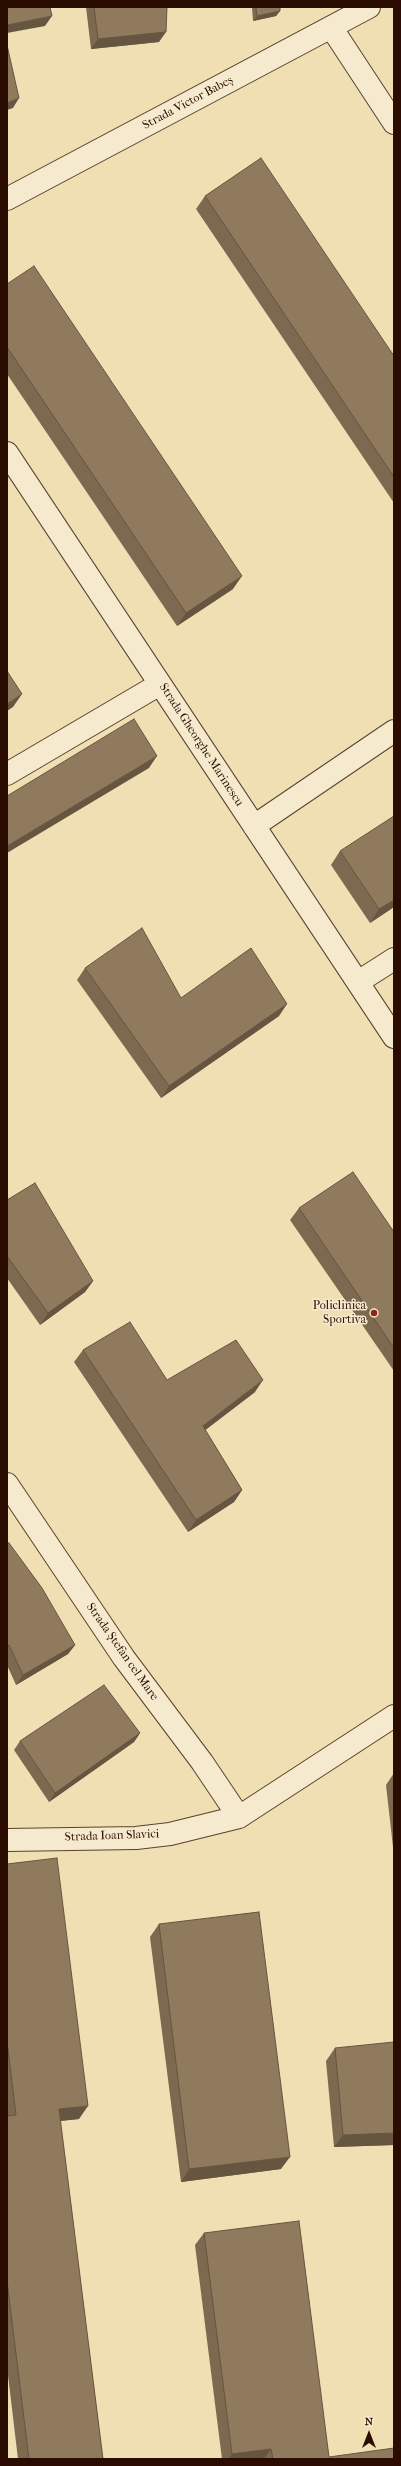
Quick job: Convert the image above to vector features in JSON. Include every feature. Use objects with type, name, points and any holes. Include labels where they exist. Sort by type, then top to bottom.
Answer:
[{"type":"street","name":"Strada Victor Babeș","points":[[7,199],[368,7]]},
{"type":"street","points":[[331,27],[394,123]]},
{"type":"street","name":"Strada Gheorghe Marinescu","points":[[7,453],[394,1037]]},
{"type":"street","points":[[7,774],[160,684]]},
{"type":"street","points":[[254,826],[394,731]]},
{"type":"street","points":[[358,982],[394,959]]},
{"type":"street","name":"Strada Ștefan cel Mare","points":[[7,1484],[124,1658],[202,1762],[239,1817]]},
{"type":"street","name":"Strada Ioan Slavici","points":[[7,1840],[136,1838],[170,1834],[239,1817],[394,1716]]},
{"type":"building","points":[[7,7],[50,7],[52,16],[7,25]]},
{"type":"building","points":[[94,7],[167,7],[166,32],[98,39]]},
{"type":"building","points":[[256,7],[280,7],[280,11],[257,16]]},
{"type":"building","points":[[7,45],[19,98],[7,103]]},
{"type":"building","points":[[261,158],[394,356],[394,477],[205,196]]},
{"type":"building","points":[[34,266],[242,576],[186,613],[7,347],[7,284]]},
{"type":"building","points":[[7,671],[22,694],[7,704]]},
{"type":"building","points":[[134,719],[157,756],[7,846],[7,796]]},
{"type":"building","points":[[394,816],[394,900],[379,909],[340,851]]},
{"type":"building","points":[[142,928],[181,998],[251,948],[287,1004],[169,1086],[85,968]]},
{"type":"building","name":"Policlinica Sportiva","points":[[353,1172],[394,1232],[394,1348],[299,1208]]},
{"type":"building","points":[[35,1183],[93,1281],[48,1313],[7,1256],[7,1200]]},
{"type":"building","points":[[130,1322],[167,1380],[236,1340],[263,1380],[203,1426],[242,1490],[196,1520],[83,1350]]},
{"type":"building","points":[[9,1543],[42,1588],[75,1645],[23,1675],[9,1645],[7,1646],[7,1544]]},
{"type":"building","points":[[104,1685],[140,1733],[55,1793],[20,1741]]},
{"type":"building","points":[[57,1858],[88,2106],[59,2109],[103,2459],[29,2459],[7,2281],[7,2116],[16,2115],[7,2041],[7,1864]]},
{"type":"building","points":[[259,1912],[290,2157],[189,2169],[159,1924]]},
{"type":"building","points":[[394,2042],[394,2133],[343,2135],[335,2048]]},
{"type":"building","points":[[299,2221],[329,2457],[394,2448],[394,2459],[273,2459],[271,2449],[232,2454],[204,2233]]},
{"type":"place","name":"Policlinica Sportiva","points":[[374,1313]]}]
